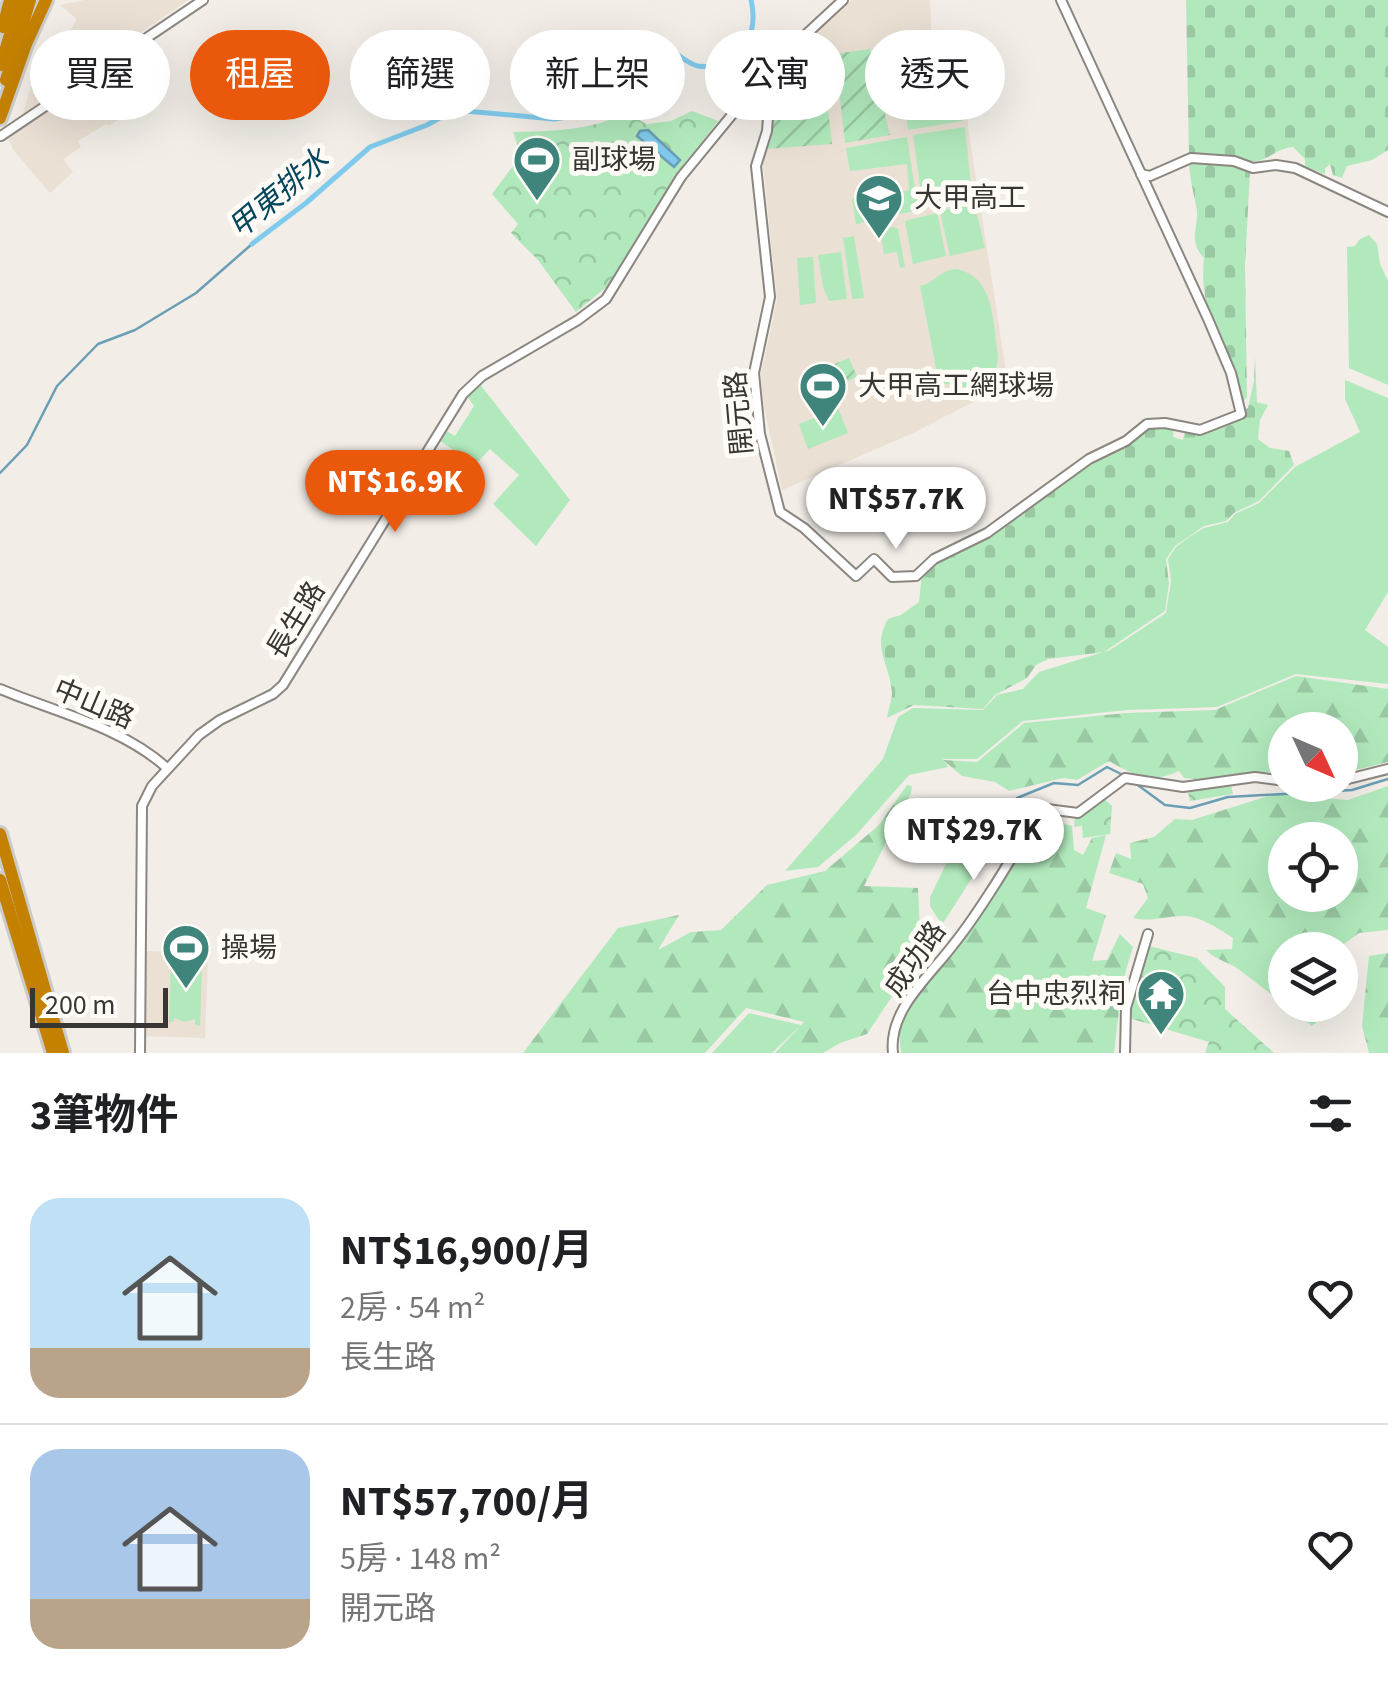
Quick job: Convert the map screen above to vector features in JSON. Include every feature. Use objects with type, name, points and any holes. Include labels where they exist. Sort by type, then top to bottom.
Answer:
[{"type":"highway","points":[[0,43],[10,0]]},
{"type":"highway","points":[[0,71],[20,0]]},
{"type":"highway","points":[[0,107],[30,0]]},
{"type":"highway","points":[[0,118],[46,0]]},
{"type":"highway","points":[[0,834],[63,1053]]},
{"type":"highway","points":[[0,880],[52,1053]]},
{"type":"street","points":[[1,136],[203,0]]},
{"type":"street","points":[[811,30],[843,0]]},
{"type":"street","points":[[1061,0],[1138,171],[1150,176],[1191,158],[1234,161],[1253,168],[1295,168],[1388,212]]},
{"type":"street","name":"長生路","points":[[140,1053],[142,806],[147,794],[167,768],[210,728],[274,694],[283,685],[462,394],[482,376],[578,320],[606,299],[680,177],[727,120]]},
{"type":"street","name":"開元路","points":[[768,120],[756,166],[770,297],[754,373],[760,434],[780,512],[804,528],[856,576],[874,558],[892,577],[916,576],[934,559],[987,533],[1088,459],[1126,441],[1148,424],[1165,422],[1200,430],[1241,414],[1226,360],[1138,171]]},
{"type":"street","name":"中山路","points":[[0,689],[104,730],[167,768]]},
{"type":"street","points":[[1358,776],[1388,769]]},
{"type":"street","name":"成功路","points":[[894,1053],[892,1042],[905,1008],[991,892],[1039,813],[1048,809],[1078,813],[1128,778],[1183,787],[1268,779]]},
{"type":"street","points":[[1125,1053],[1126,1008],[1148,934]]},
{"type":"shaded area","points":[[85,0],[188,0],[145,30],[70,30],[77,19],[60,5]]},
{"type":"shaded area","name":"大甲高工","points":[[852,0],[930,0],[931,30],[865,30],[865,120],[968,120],[1008,384],[913,433],[782,490],[763,402],[761,374],[777,300],[762,154],[771,137],[773,120],[845,120],[845,30],[818,30]]},
{"type":"shaded area","points":[[30,88],[30,109],[23,114]]},
{"type":"shaded area","points":[[30,119],[117,120],[78,141],[81,147],[63,159],[73,172],[50,193],[14,151],[6,135]]},
{"type":"shaded area","points":[[143,951],[205,952],[205,1038],[140,1036]]},
{"type":"green space","points":[[1186,0],[1388,0],[1388,150],[1372,160],[1347,166],[1342,178],[1333,175],[1330,164],[1325,174],[1305,167],[1305,159],[1293,147],[1255,161],[1189,154]]},
{"type":"green space","points":[[865,50],[865,120],[887,120],[890,135],[845,143],[845,53]]},
{"type":"green space","points":[[692,111],[705,116],[705,120],[718,121],[698,147],[671,121],[685,120],[685,114]]},
{"type":"green space","points":[[606,120],[639,120],[656,130],[687,160],[609,285],[576,312],[538,260],[511,233],[518,224],[492,194],[521,155],[513,132],[586,126]]},
{"type":"green space","points":[[774,120],[829,120],[832,144],[766,149]]},
{"type":"green space","points":[[907,120],[963,120],[963,121],[908,130]]},
{"type":"green space","points":[[671,121],[698,147],[687,160],[647,124]]},
{"type":"green space","points":[[965,127],[972,195],[923,207],[913,135]]},
{"type":"green space","points":[[907,137],[918,210],[856,224],[852,199],[909,190],[907,164],[850,171],[846,148]]},
{"type":"green space","points":[[1189,158],[1232,162],[1250,172],[1245,265],[1247,397],[1239,406],[1208,314],[1204,258],[1195,238],[1197,213]]},
{"type":"green space","points":[[974,202],[985,248],[950,256],[940,211]]},
{"type":"green space","points":[[937,213],[946,256],[913,264],[905,221]]},
{"type":"green space","points":[[880,229],[898,229],[905,267],[900,268],[897,252],[884,254]]},
{"type":"green space","points":[[1369,235],[1377,244],[1388,281],[1388,385],[1349,368],[1347,247]]},
{"type":"green space","points":[[854,236],[864,298],[852,299],[843,238]]},
{"type":"green space","points":[[841,252],[847,299],[829,301],[818,255]]},
{"type":"green space","points":[[813,257],[816,303],[800,305],[797,258]]},
{"type":"green space","points":[[956,269],[978,281],[993,316],[996,370],[991,380],[977,388],[939,383],[920,286]]},
{"type":"green space","points":[[1255,356],[1257,402],[1268,405],[1260,420],[1258,439],[1270,448],[1289,451],[1294,465],[1259,501],[1226,521],[1204,526],[1175,546],[1166,559],[1169,583],[1165,611],[1104,652],[1048,659],[1036,665],[1027,678],[995,695],[983,709],[914,705],[887,718],[892,693],[881,648],[883,630],[888,619],[919,602],[922,573],[952,546],[1004,520],[1143,427],[1174,427],[1173,437],[1183,440],[1185,429],[1200,431],[1248,408]]},
{"type":"green space","points":[[849,358],[857,377],[838,385],[830,366]]},
{"type":"green space","points":[[1345,380],[1388,398],[1388,592],[1365,630],[1388,647],[1388,684],[1296,674],[1217,707],[1127,710],[1023,721],[977,759],[943,759],[948,767],[909,775],[856,835],[818,867],[785,871],[883,759],[898,717],[913,708],[983,710],[997,695],[1023,689],[1039,672],[1110,650],[1166,613],[1171,581],[1168,559],[1176,547],[1204,528],[1228,522],[1235,514],[1259,503],[1295,467],[1360,432],[1345,399]]},
{"type":"green space","points":[[479,383],[570,500],[536,546],[493,504],[519,475],[490,449],[464,476],[450,462],[455,451],[437,439],[443,429],[455,436],[474,406],[467,396]]},
{"type":"green space","name":"大甲高工網球場","points":[[838,408],[848,433],[808,449],[799,424]]},
{"type":"green space","points":[[1296,676],[1388,689],[1388,762],[1358,770],[1358,712],[1268,712],[1268,773],[1209,779],[1184,778],[1179,771],[1160,777],[1143,776],[1109,761],[1077,780],[1063,778],[1009,791],[995,782],[962,776],[943,760],[977,762],[1024,723],[1126,713],[1215,710]]},
{"type":"green space","points":[[907,785],[912,786],[911,793],[864,886],[918,888],[921,953],[867,1034],[823,1053],[775,1053],[804,1022],[746,1008],[705,1053],[523,1053],[618,928],[679,915],[658,950],[691,932],[721,930],[767,885],[825,871],[879,825]]},
{"type":"green space","points":[[1231,785],[1233,794],[1190,801],[1188,792]]},
{"type":"green space","points":[[1388,786],[1388,930],[1358,934],[1268,932],[1268,992],[1206,950],[1232,949],[1233,938],[1208,923],[1181,916],[1133,918],[1148,898],[1143,884],[1109,873],[1116,853],[1131,859],[1130,843],[1154,837],[1175,819],[1192,820],[1268,796],[1268,802],[1358,802],[1358,796]]},
{"type":"green space","points":[[1101,796],[1112,806],[1110,834],[1083,838],[1082,826],[1074,827],[1075,815]]},
{"type":"green space","points":[[1039,813],[1048,820],[1072,826],[1074,850],[1083,855],[1092,838],[1106,835],[1086,908],[1106,915],[1092,961],[1107,960],[1120,934],[1133,947],[1122,984],[1114,1053],[901,1053],[899,1033],[916,985],[954,945]]},
{"type":"green space","points":[[965,825],[988,830],[998,837],[942,925],[930,906],[930,897]]},
{"type":"green space","points":[[1149,946],[1197,958],[1225,987],[1225,1009],[1274,1053],[1205,1053],[1209,1042],[1129,1018]]},
{"type":"green space","points":[[1388,953],[1388,1053],[1369,1053],[1362,1026],[1369,956]]},
{"type":"green space","points":[[171,957],[195,959],[202,969],[200,1026],[195,1025],[195,1019],[185,1022],[174,1018],[169,1022]]},
{"type":"green space","points":[[749,1013],[801,1025],[772,1053],[712,1053]]},
{"type":"water","points":[[648,130],[680,160],[674,167],[637,136]]},
{"type":"waterway","name":"甲東排水","points":[[252,244],[370,147],[454,110],[554,119],[568,117],[594,104],[612,109],[633,94],[650,54],[664,46],[698,66],[725,63],[743,49],[749,38],[751,0]]},
{"type":"waterway","name":"甲東排水","points":[[0,473],[27,445],[57,386],[98,344],[135,330],[196,293],[252,244]]},
{"type":"waterway","points":[[1017,798],[1054,783],[1078,785],[1107,767],[1125,776]]},
{"type":"waterway","points":[[1135,783],[1165,805],[1190,808],[1228,797],[1352,790],[1388,779]]},
{"type":"place","name":"副球場","points":[[537,202]]},
{"type":"place","name":"大甲高工","points":[[879,240]]},
{"type":"place","name":"大甲高工網球場","points":[[823,428]]},
{"type":"place","name":"操場","points":[[186,990]]},
{"type":"place","name":"台中忠烈祠","points":[[1161,1036]]}]
